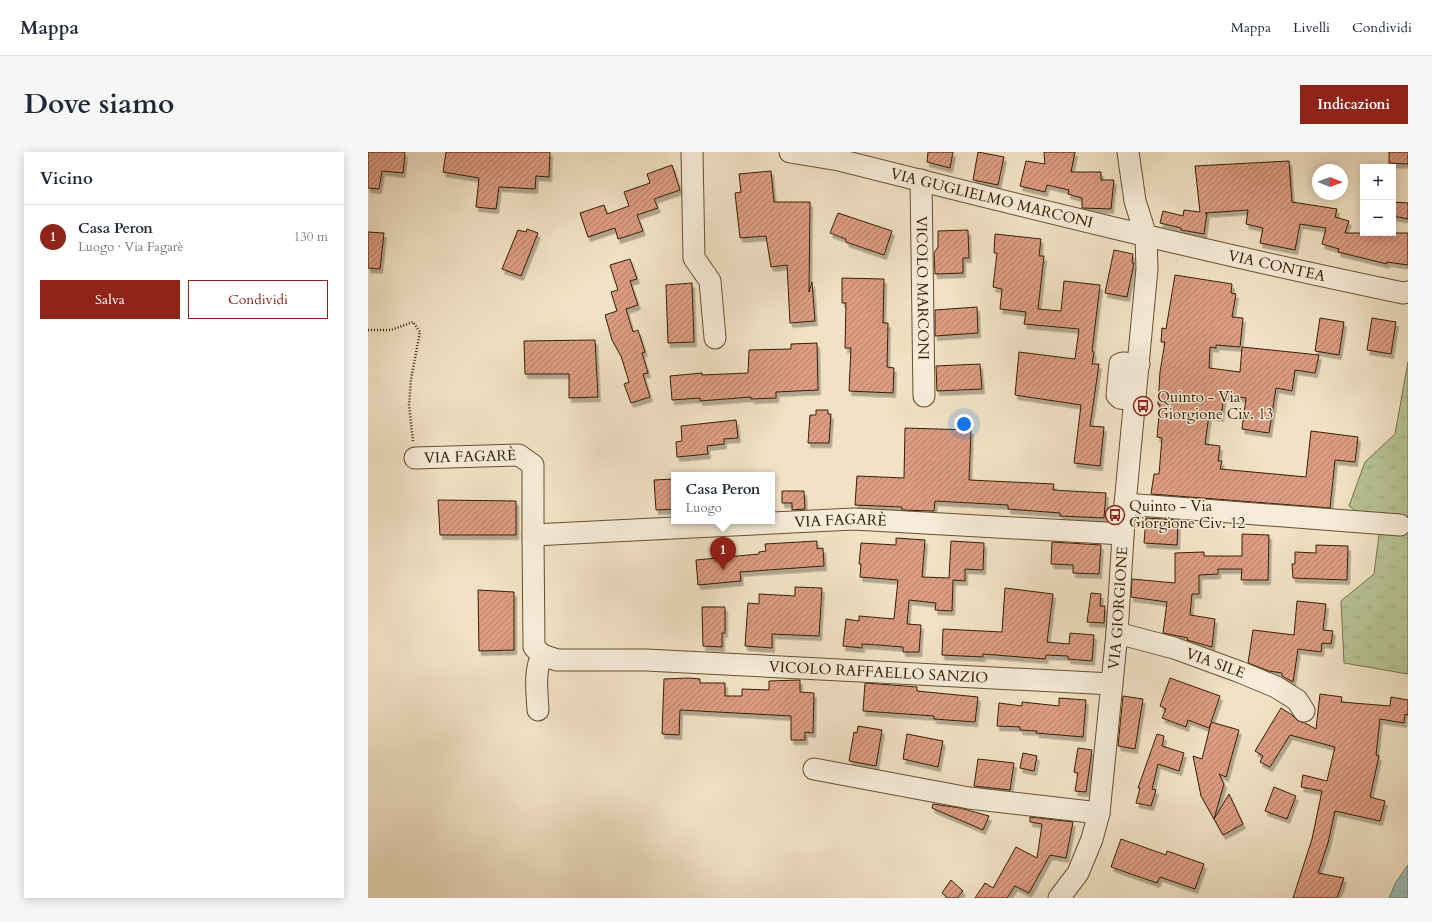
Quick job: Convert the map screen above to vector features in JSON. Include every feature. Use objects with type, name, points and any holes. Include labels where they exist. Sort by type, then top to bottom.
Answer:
[{"type":"street","points":[[692,152],[694,258],[710,281],[715,338]]},
{"type":"street","name":"VIA GUGLIELMO MARCONI","points":[[790,152],[839,160],[1146,236]]},
{"type":"street","name":"VIA GIORGIONE","points":[[1059,898],[1078,873],[1092,839],[1098,813],[1117,633],[1125,504],[1136,400],[1147,269],[1146,236],[1135,201],[1128,152]]},
{"type":"street","name":"VICOLO MARCONI","points":[[922,180],[924,396]]},
{"type":"street","name":"VIA CONTEA","points":[[1146,236],[1357,284],[1403,293],[1408,292]]},
{"type":"street","name":"VIA FAGARÈ","points":[[415,458],[519,455],[533,465],[533,535],[754,524]]},
{"type":"street","points":[[1125,504],[1400,525]]},
{"type":"street","name":"VIA FAGARÈ","points":[[775,523],[854,519],[1123,534]]},
{"type":"street","points":[[533,535],[534,646],[542,655],[538,664],[536,677],[538,710]]},
{"type":"street","name":"VIA SILE","points":[[1117,633],[1174,648],[1248,675],[1276,687],[1297,700],[1304,711]]},
{"type":"street","name":"VICOLO RAFFAELLO SANZIO","points":[[542,655],[557,660],[646,660],[1112,684]]},
{"type":"street","points":[[814,769],[969,798],[1098,813]]},
{"type":"path","points":[[368,330],[391,330],[413,322],[420,332],[411,379],[409,405],[415,458]]},
{"type":"green space","points":[[1408,362],[1408,674],[1344,663],[1341,601],[1374,574],[1380,527],[1349,506],[1365,462],[1395,434]]},
{"type":"water","points":[[1408,865],[1408,898],[1389,898],[1396,882]]},
{"type":"building","points":[[368,152],[405,152],[403,173],[382,171],[379,189],[368,188]]},
{"type":"building","points":[[446,152],[550,152],[549,177],[536,176],[535,189],[499,187],[496,209],[476,207],[479,178],[443,172]]},
{"type":"building","points":[[928,152],[953,152],[950,168],[927,162]]},
{"type":"building","points":[[978,152],[1004,157],[998,185],[973,180]]},
{"type":"building","points":[[1044,152],[1075,152],[1071,172],[1101,172],[1101,180],[1114,180],[1111,209],[1082,208],[1082,198],[1068,194],[1069,190],[1047,185],[1045,192],[1020,186],[1026,161],[1045,164]]},
{"type":"building","points":[[1389,152],[1408,152],[1408,164],[1389,163]]},
{"type":"building","points":[[1289,161],[1292,202],[1337,209],[1335,217],[1349,221],[1345,233],[1360,233],[1360,236],[1396,236],[1396,233],[1408,233],[1408,265],[1387,262],[1387,264],[1338,252],[1339,249],[1322,244],[1326,228],[1300,224],[1295,250],[1260,243],[1263,228],[1246,224],[1248,210],[1205,213],[1207,213],[1204,234],[1181,230],[1181,228],[1160,223],[1163,211],[1183,216],[1184,210],[1200,212],[1195,166]]},
{"type":"building","points":[[672,165],[680,190],[654,199],[658,208],[637,215],[643,231],[618,239],[615,228],[588,237],[580,213],[604,205],[607,214],[629,206],[624,192],[650,183],[647,174]]},
{"type":"building","points":[[771,171],[774,202],[810,202],[809,292],[812,282],[815,321],[790,323],[787,265],[771,267],[766,236],[740,238],[735,193],[741,192],[739,174]]},
{"type":"building","points":[[1396,202],[1408,203],[1408,219],[1396,217]]},
{"type":"building","points":[[838,213],[892,231],[884,255],[846,242],[846,239],[830,233]]},
{"type":"building","points":[[527,229],[538,233],[521,276],[502,269],[518,230],[526,232]]},
{"type":"building","points":[[968,230],[969,258],[963,258],[963,273],[935,274],[934,253],[938,247],[938,231]]},
{"type":"building","points":[[368,232],[384,233],[380,269],[368,268]]},
{"type":"building","points":[[995,234],[1041,239],[1039,256],[1044,256],[1038,309],[1061,311],[1064,281],[1100,285],[1092,351],[1094,352],[1092,364],[1099,364],[1090,426],[1104,427],[1100,466],[1074,463],[1081,405],[1015,395],[1019,352],[1075,359],[1079,329],[1024,324],[1026,312],[1000,309],[1002,289],[993,287],[997,253],[994,253]]},
{"type":"building","points":[[1114,250],[1133,254],[1132,263],[1134,263],[1127,297],[1105,293]]},
{"type":"building","points":[[630,259],[637,279],[630,281],[638,305],[626,309],[633,332],[638,330],[645,352],[642,353],[648,373],[643,374],[650,397],[631,403],[624,384],[629,382],[621,356],[612,340],[605,315],[617,311],[611,292],[618,290],[610,265]]},
{"type":"building","points":[[1175,275],[1232,284],[1231,293],[1236,294],[1232,317],[1243,318],[1240,347],[1216,345],[1216,348],[1210,347],[1209,368],[1240,372],[1242,347],[1319,355],[1315,373],[1295,370],[1292,391],[1276,388],[1269,433],[1242,429],[1246,398],[1224,395],[1221,417],[1209,415],[1205,444],[1220,446],[1218,461],[1222,461],[1220,469],[1306,477],[1311,431],[1358,437],[1355,462],[1335,460],[1330,508],[1151,494],[1154,474],[1159,474],[1162,438],[1157,437],[1160,405],[1158,405],[1160,372],[1165,342],[1161,342],[1162,328],[1166,329]]},
{"type":"building","points":[[842,278],[884,279],[883,323],[888,323],[887,367],[894,368],[893,393],[849,391],[851,348],[845,348],[846,303],[842,303]]},
{"type":"building","points":[[692,283],[694,342],[668,343],[666,285]]},
{"type":"building","points":[[977,307],[978,333],[935,336],[935,310]]},
{"type":"building","points":[[1320,318],[1344,322],[1339,355],[1315,351]]},
{"type":"building","points":[[1372,318],[1396,322],[1391,354],[1367,350]]},
{"type":"building","points":[[595,340],[598,397],[569,398],[569,374],[525,374],[524,341]]},
{"type":"building","points":[[817,343],[818,390],[776,392],[776,398],[751,399],[751,397],[700,401],[700,398],[672,400],[670,376],[702,373],[702,375],[748,373],[749,350],[791,349],[791,344]]},
{"type":"building","points":[[980,364],[982,389],[937,391],[936,366]]},
{"type":"building","points":[[816,410],[828,410],[828,414],[831,414],[829,443],[808,443],[810,415],[816,415]]},
{"type":"building","points":[[736,420],[738,438],[724,439],[724,444],[707,446],[708,454],[677,457],[676,442],[682,441],[681,426]]},
{"type":"building","points":[[905,428],[971,430],[969,480],[1054,484],[1053,490],[1106,493],[1104,518],[1060,516],[1060,513],[1008,509],[1008,505],[935,501],[934,511],[902,510],[902,507],[855,505],[857,476],[904,478]]},
{"type":"building","points":[[671,479],[671,509],[656,510],[654,480]]},
{"type":"building","points":[[782,491],[804,491],[805,509],[792,510],[792,503],[782,503]]},
{"type":"building","points":[[438,500],[516,501],[516,535],[440,535]]},
{"type":"building","points":[[1146,518],[1178,520],[1177,545],[1144,543]]},
{"type":"building","points":[[1242,534],[1269,535],[1268,580],[1241,580],[1242,569],[1218,569],[1218,574],[1199,575],[1199,594],[1192,594],[1190,615],[1215,619],[1212,647],[1187,640],[1188,638],[1163,633],[1167,602],[1131,597],[1132,579],[1175,583],[1175,553],[1204,552],[1204,556],[1242,556]]},
{"type":"building","points":[[896,538],[925,540],[922,577],[949,578],[951,541],[984,543],[983,570],[965,569],[965,581],[953,580],[952,611],[935,610],[936,603],[909,600],[907,624],[921,625],[919,652],[903,652],[903,647],[878,645],[862,644],[862,648],[843,646],[846,619],[859,621],[859,616],[894,619],[898,580],[860,577],[861,564],[859,564],[861,543],[896,545]]},
{"type":"building","points":[[817,541],[817,549],[823,548],[824,566],[740,572],[741,581],[698,585],[696,560],[759,554],[759,552],[766,551],[765,544]]},
{"type":"building","points":[[1052,542],[1101,545],[1099,574],[1073,573],[1073,565],[1051,564]]},
{"type":"building","points":[[1316,545],[1348,546],[1347,580],[1293,578],[1292,564],[1295,564],[1295,552],[1316,553]]},
{"type":"building","points":[[795,587],[822,588],[819,636],[772,634],[772,648],[745,646],[748,603],[759,604],[759,594],[795,596]]},
{"type":"building","points":[[1005,588],[1053,594],[1047,642],[1069,644],[1070,633],[1094,635],[1092,661],[1068,659],[1068,656],[1046,655],[1045,659],[983,654],[983,657],[942,655],[943,629],[1002,632]]},
{"type":"building","points":[[478,590],[514,592],[514,650],[479,651]]},
{"type":"building","points":[[1091,593],[1101,594],[1100,606],[1105,606],[1104,623],[1087,622]]},
{"type":"building","points":[[1297,601],[1326,604],[1323,630],[1333,631],[1331,644],[1322,643],[1321,652],[1298,649],[1293,682],[1282,676],[1282,673],[1269,671],[1248,663],[1253,630],[1294,635]]},
{"type":"building","points":[[702,607],[725,607],[725,633],[722,633],[722,647],[703,646]]},
{"type":"building","points":[[1170,678],[1220,696],[1211,722],[1239,730],[1226,777],[1219,774],[1224,784],[1214,819],[1229,794],[1243,824],[1223,835],[1201,796],[1193,756],[1202,759],[1211,723],[1209,728],[1188,720],[1186,727],[1162,718],[1166,709],[1160,706]]},
{"type":"building","points":[[664,679],[700,679],[700,683],[725,683],[725,696],[742,696],[742,689],[769,690],[769,681],[800,680],[800,692],[814,693],[813,733],[805,732],[805,740],[791,740],[791,716],[680,710],[679,735],[662,734]]},
{"type":"building","points":[[865,683],[917,687],[917,691],[978,697],[975,722],[934,719],[934,716],[863,711]]},
{"type":"building","points":[[1320,694],[1342,697],[1341,702],[1390,706],[1391,697],[1408,700],[1408,715],[1405,714],[1404,723],[1380,719],[1376,755],[1379,756],[1370,797],[1385,801],[1380,821],[1335,811],[1328,843],[1318,873],[1344,878],[1337,898],[1293,898],[1312,839],[1322,791],[1301,787],[1303,775],[1327,781],[1335,747],[1290,735],[1270,767],[1260,762],[1263,756],[1255,751],[1281,708],[1298,721],[1316,729]]},
{"type":"building","points":[[1123,696],[1143,699],[1135,749],[1118,746]]},
{"type":"building","points":[[1059,698],[1086,700],[1083,737],[1036,733],[1037,731],[1020,730],[1020,727],[997,726],[999,703],[1022,706],[1022,702],[1059,706]]},
{"type":"building","points":[[858,726],[882,730],[876,766],[849,761],[854,732],[857,733]]},
{"type":"building","points":[[907,734],[943,741],[938,767],[903,759]]},
{"type":"building","points":[[1157,734],[1164,736],[1162,746],[1184,753],[1179,771],[1158,764],[1152,789],[1156,790],[1151,806],[1136,803],[1140,788],[1138,788]]},
{"type":"building","points":[[1078,748],[1092,750],[1086,792],[1075,791],[1078,773],[1074,772]]},
{"type":"building","points":[[1023,753],[1037,756],[1034,771],[1020,768]]},
{"type":"building","points":[[978,759],[1014,763],[1010,790],[974,786]]},
{"type":"building","points":[[1274,787],[1296,796],[1287,819],[1265,811]]},
{"type":"building","points":[[933,804],[960,808],[989,816],[983,830],[932,808]]},
{"type":"building","points":[[1030,817],[1073,822],[1066,858],[1050,855],[1029,893],[1015,886],[1007,898],[975,898],[985,883],[993,888],[1016,847],[1037,858],[1042,824],[1030,822]]},
{"type":"building","points":[[1121,839],[1166,855],[1167,851],[1204,864],[1195,889],[1160,877],[1157,883],[1111,867]]},
{"type":"building","points":[[951,880],[963,891],[957,898],[948,898],[942,893]]},
{"type":"place","name":"Quinto - Via Giorgione Civ. 13","points":[[1143,406]]},
{"type":"place","name":"Quinto - Via Giorgione Civ. 12","points":[[1115,515]]},
{"type":"place","name":"Casa Peron","points":[[723,570]]}]
